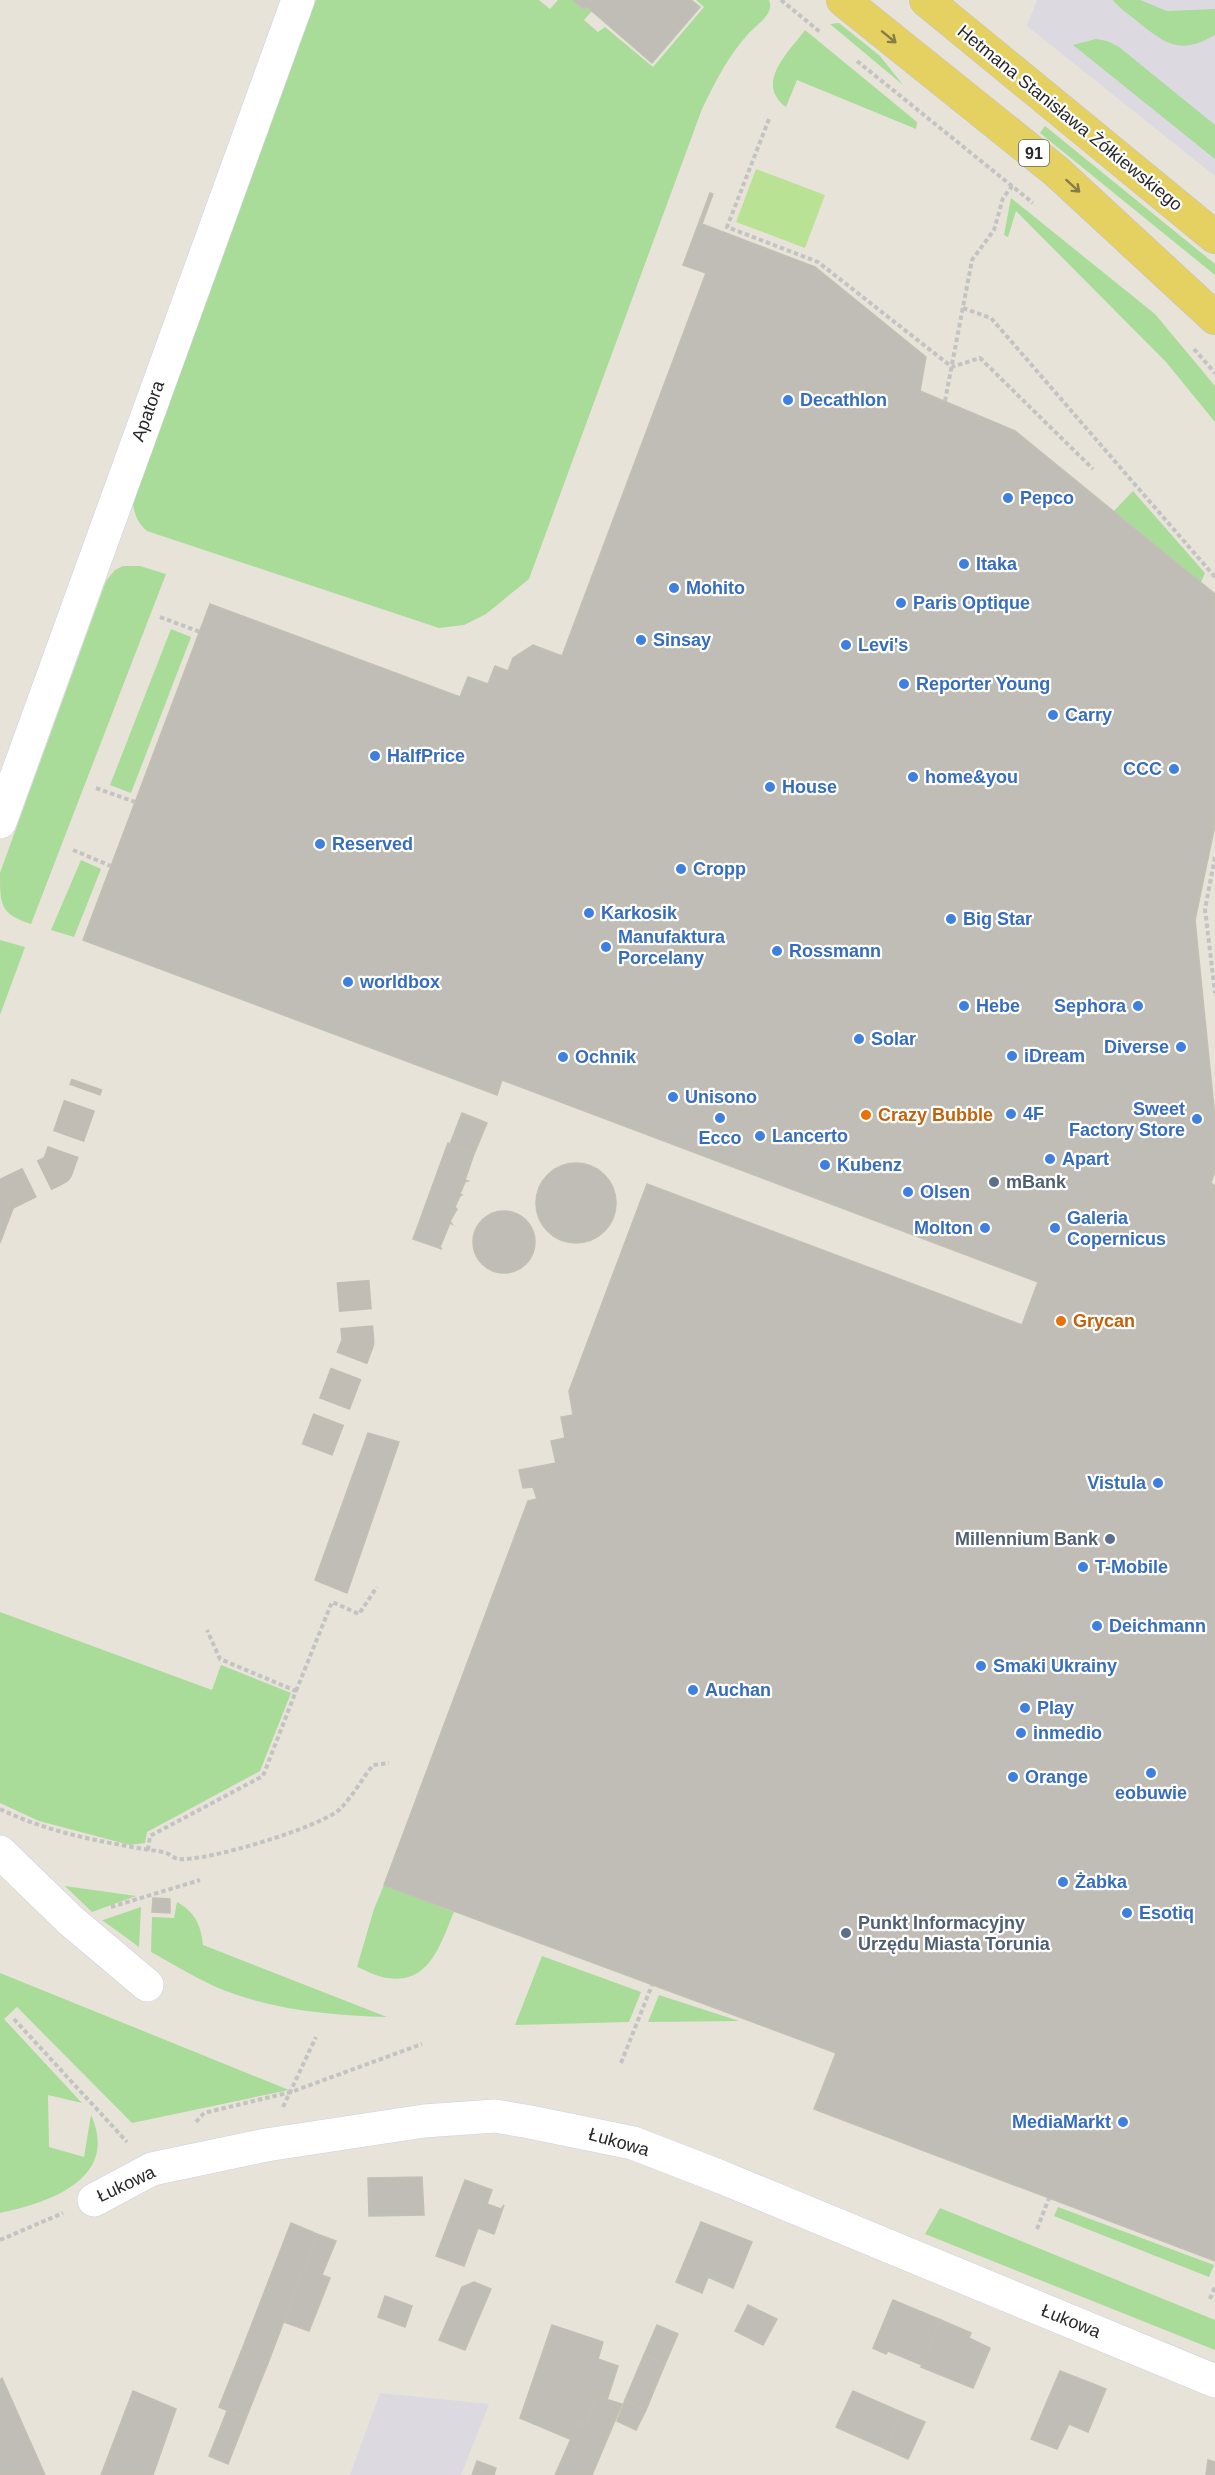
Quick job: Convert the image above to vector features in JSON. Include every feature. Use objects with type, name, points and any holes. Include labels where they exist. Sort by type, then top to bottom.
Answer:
[{"type":"main road","name":"91","points":[[843,0],[1056,171],[1215,318]]},
{"type":"main road","name":"Hetmana Stanisława Żółkiewskiego","points":[[926,0],[1215,237]]},
{"type":"street","name":"Apatora","points":[[0,822],[298,0]]},
{"type":"street","points":[[0,1852],[70,1920],[147,1985]]},
{"type":"street","name":"Łukowa","points":[[94,2200],[152,2169],[266,2145],[424,2121],[495,2116],[567,2128],[633,2143],[721,2177],[1215,2381]]},
{"type":"path","points":[[781,0],[822,33]]},
{"type":"path","points":[[850,55],[1038,206]]},
{"type":"path","points":[[769,119],[727,227],[818,262],[952,368]]},
{"type":"path","points":[[945,401],[972,260],[994,230],[1003,198],[1012,186]]},
{"type":"path","points":[[963,308],[991,318],[1215,577]]},
{"type":"path","points":[[1187,341],[1215,374]]},
{"type":"path","points":[[952,368],[980,358],[1093,469]]},
{"type":"path","points":[[160,617],[200,632]]},
{"type":"path","points":[[96,788],[135,802]]},
{"type":"path","points":[[73,850],[111,866]]},
{"type":"path","points":[[1215,857],[1205,909],[1215,993]]},
{"type":"path","points":[[148,1850],[150,1836],[263,1776],[332,1602],[359,1614],[377,1587]]},
{"type":"path","points":[[207,1630],[220,1659],[296,1691]]},
{"type":"path","points":[[0,1809],[44,1828],[131,1849],[167,1853],[178,1859],[237,1850],[290,1833],[339,1810],[372,1765],[389,1763]]},
{"type":"path","points":[[70,1920],[200,1880]]},
{"type":"path","points":[[621,2063],[652,1985]]},
{"type":"path","points":[[14,2019],[152,2169]]},
{"type":"path","points":[[266,2145],[316,2037]]},
{"type":"path","points":[[189,2129],[204,2113],[291,2092],[422,2044]]},
{"type":"path","points":[[1036,2229],[1049,2198]]},
{"type":"path","name":"Łukowa","points":[[0,2240],[94,2200]]},
{"type":"path","points":[[1210,2299],[1215,2286]]},
{"type":"shaded area","points":[[1037,0],[1215,0],[1215,176],[1027,26]]},
{"type":"shaded area","points":[[380,2393],[489,2404],[461,2475],[350,2475]]},
{"type":"green space","points":[[316,0],[539,0],[550,9],[558,0],[573,0],[583,9],[586,6],[592,11],[584,20],[598,32],[605,27],[653,67],[704,7],[696,0],[769,0],[770,10],[728,60],[702,109],[529,579],[486,614],[464,625],[439,628],[147,531],[139,522],[133,504]]},
{"type":"green space","points":[[1113,0],[1140,0],[1167,11],[1215,9],[1215,35],[1192,45],[1174,45],[1157,37]]},
{"type":"green space","points":[[839,23],[880,56],[903,85],[830,24]]},
{"type":"green space","points":[[805,30],[917,122],[916,129],[797,80],[786,107],[777,98],[773,88],[774,78],[784,58]]},
{"type":"green space","points":[[1096,39],[1119,47],[1215,125],[1215,159],[1073,45]]},
{"type":"green space","points":[[1045,126],[1215,264],[1215,275],[1040,133]]},
{"type":"green space","points":[[756,169],[825,195],[805,248],[736,222]]},
{"type":"green space","points":[[1011,198],[1155,314],[1215,386],[1215,422],[1166,362],[1016,211],[1008,237],[1004,235]]},
{"type":"green space","points":[[1133,491],[1205,573],[1201,582],[1114,511]]},
{"type":"green space","points":[[123,566],[140,566],[166,574],[31,924],[13,916],[4,907],[0,893],[0,873],[106,581],[115,570]]},
{"type":"green space","points":[[171,629],[191,637],[131,793],[110,785]]},
{"type":"green space","points":[[81,860],[101,869],[74,937],[51,930]]},
{"type":"green space","points":[[0,940],[25,947],[0,1015]]},
{"type":"green space","points":[[0,1612],[212,1690],[221,1665],[291,1693],[260,1771],[147,1832],[145,1843],[130,1845],[39,1821],[0,1803]]},
{"type":"green space","points":[[384,1885],[454,1912],[432,1959],[414,1975],[402,1978],[384,1977],[357,1967],[374,1909]]},
{"type":"green space","points":[[65,1886],[136,1896],[92,1912]]},
{"type":"green space","points":[[177,1902],[193,1915],[201,1931],[203,1945],[387,2017],[322,2013],[279,2006],[236,1995],[192,1975],[151,1952],[152,1917],[174,1918]]},
{"type":"green space","points":[[141,1907],[139,1947],[102,1920],[103,1920]]},
{"type":"green space","points":[[542,1956],[641,1992],[629,2022],[515,2025]]},
{"type":"green space","points":[[0,1973],[289,2090],[132,2123],[17,2007],[4,2019],[82,2103],[48,2095],[49,2147],[84,2157],[91,2115],[97,2137],[96,2156],[88,2171],[75,2184],[39,2202],[0,2213]]},
{"type":"green space","points":[[659,1995],[739,2021],[648,2022]]},
{"type":"green space","points":[[1058,2207],[1214,2265],[1209,2277],[1054,2216]]},
{"type":"green space","points":[[940,2208],[1215,2320],[1215,2350],[925,2234]]},
{"type":"building","points":[[573,0],[691,0],[700,7],[652,63],[586,6],[584,9]]},
{"type":"building","name":"Galeria Copernicus","points":[[710,193],[713,194],[702,224],[815,267],[926,357],[920,391],[1015,431],[1215,594],[1215,825],[1195,920],[1215,1118],[1215,1171],[1211,1183],[1215,1186],[1215,2261],[814,2109],[836,2053],[384,1885],[528,1501],[537,1499],[533,1487],[523,1488],[519,1470],[556,1463],[551,1441],[565,1438],[561,1417],[573,1415],[569,1391],[647,1184],[1022,1325],[1038,1282],[502,1080],[497,1095],[83,940],[210,604],[460,697],[468,677],[488,684],[495,666],[508,671],[513,658],[533,645],[562,656],[706,273],[683,265]]},
{"type":"building","points":[[462,1113],[487,1123],[474,1154],[450,1144]]},
{"type":"building","points":[[448,1143],[474,1154],[465,1180],[468,1181],[465,1182],[460,1194],[462,1195],[455,1207],[457,1209],[450,1221],[452,1224],[450,1223],[440,1247],[442,1249],[413,1239]]},
{"type":"building","points":[[576,1163],[591,1166],[604,1175],[613,1188],[616,1203],[613,1218],[604,1231],[591,1240],[576,1243],[561,1240],[548,1231],[539,1218],[536,1203],[539,1188],[548,1175],[561,1166]]},
{"type":"building","points":[[0,1192],[17,1198],[0,1243]]},
{"type":"building","points":[[504,1211],[526,1220],[535,1242],[526,1264],[504,1273],[482,1264],[473,1242],[482,1220]]},
{"type":"building","points":[[368,1433],[399,1442],[347,1593],[315,1580]]},
{"type":"building","points":[[153,1898],[170,1899],[170,1913],[152,1912]]},
{"type":"building","points":[[422,2177],[424,2215],[369,2216],[368,2178]]},
{"type":"building","points":[[465,2180],[492,2190],[487,2204],[501,2209],[504,2205],[494,2234],[478,2228],[464,2266],[436,2256]]},
{"type":"building","points":[[701,2222],[752,2242],[733,2288],[708,2277],[702,2293],[676,2282]]},
{"type":"building","points":[[291,2223],[317,2234],[268,2363],[241,2352]]},
{"type":"building","points":[[317,2234],[336,2241],[322,2275],[330,2278],[309,2331],[284,2322]]},
{"type":"building","points":[[474,2282],[491,2289],[465,2350],[439,2340],[462,2287]]},
{"type":"building","points":[[385,2296],[412,2306],[405,2327],[378,2317]]},
{"type":"building","points":[[893,2300],[941,2320],[922,2365],[888,2351],[886,2354],[873,2348]]},
{"type":"building","points":[[748,2305],[777,2319],[763,2345],[735,2331]]},
{"type":"building","points":[[941,2320],[971,2333],[969,2338],[990,2348],[973,2388],[921,2367]]},
{"type":"building","points":[[552,2325],[603,2342],[598,2359],[618,2366],[607,2400],[595,2396],[586,2425],[578,2423],[572,2440],[520,2418]]},
{"type":"building","points":[[657,2325],[678,2334],[665,2364],[644,2355]]},
{"type":"building","points":[[241,2352],[268,2363],[246,2418],[219,2407]]},
{"type":"building","points":[[644,2355],[665,2364],[646,2410],[625,2400]]},
{"type":"building","points":[[1060,2371],[1106,2389],[1088,2432],[1069,2424],[1057,2449],[1031,2439]]},
{"type":"building","points":[[2,2378],[45,2475],[0,2475],[0,2380]]},
{"type":"building","points":[[133,2391],[176,2409],[153,2475],[101,2475]]},
{"type":"building","points":[[853,2391],[901,2412],[886,2449],[836,2427]]},
{"type":"building","points":[[595,2396],[622,2404],[592,2475],[555,2475],[578,2423],[586,2425]]},
{"type":"building","points":[[625,2400],[646,2410],[636,2430],[617,2421]]},
{"type":"building","points":[[227,2411],[246,2418],[228,2464],[209,2456]]},
{"type":"building","points":[[901,2412],[925,2422],[908,2459],[886,2449]]},
{"type":"building","points":[[1208,2460],[1215,2462],[1215,2475],[1206,2475]]},
{"type":"building","points":[[477,2461],[496,2468],[494,2475],[472,2475]]},
{"type":"tunnel","points":[[0,1197],[57,1169],[87,1084]]},
{"type":"tunnel","points":[[317,1450],[358,1342],[353,1281]]},
{"type":"place","name":"Decathlon","points":[[788,400]]},
{"type":"place","name":"Pepco","points":[[1008,498]]},
{"type":"place","name":"Itaka","points":[[964,564]]},
{"type":"place","name":"Mohito","points":[[674,588]]},
{"type":"place","name":"Paris Optique","points":[[901,603]]},
{"type":"place","name":"Sinsay","points":[[641,640]]},
{"type":"place","name":"Levi's","points":[[846,645]]},
{"type":"place","name":"Reporter Young","points":[[904,684]]},
{"type":"place","name":"Carry","points":[[1053,715]]},
{"type":"place","name":"HalfPrice","points":[[375,756]]},
{"type":"place","name":"CCC","points":[[1174,769]]},
{"type":"place","name":"home&you","points":[[913,777]]},
{"type":"place","name":"House","points":[[770,787]]},
{"type":"place","name":"Reserved","points":[[320,844]]},
{"type":"place","name":"Cropp","points":[[681,869]]},
{"type":"place","name":"Karkosik","points":[[589,913]]},
{"type":"place","name":"Big Star","points":[[951,919]]},
{"type":"place","name":"Manufaktura Porcelany","points":[[606,947]]},
{"type":"place","name":"Rossmann","points":[[777,951]]},
{"type":"place","name":"worldbox","points":[[348,982]]},
{"type":"place","name":"Hebe","points":[[964,1006]]},
{"type":"place","name":"Sephora","points":[[1138,1006]]},
{"type":"place","name":"Solar","points":[[859,1039]]},
{"type":"place","name":"Diverse","points":[[1181,1047]]},
{"type":"place","name":"iDream","points":[[1012,1056]]},
{"type":"place","name":"Ochnik","points":[[563,1057]]},
{"type":"place","name":"Unisono","points":[[673,1097]]},
{"type":"place","name":"4F","points":[[1011,1114]]},
{"type":"place","name":"Crazy Bubble","points":[[866,1115]]},
{"type":"place","name":"Ecco","points":[[720,1118]]},
{"type":"place","name":"Sweet Factory Store","points":[[1197,1119]]},
{"type":"place","name":"Lancerto","points":[[760,1136]]},
{"type":"place","name":"Apart","points":[[1050,1159]]},
{"type":"place","name":"Kubenz","points":[[825,1165]]},
{"type":"place","name":"mBank","points":[[994,1182]]},
{"type":"place","name":"Olsen","points":[[908,1192]]},
{"type":"place","name":"Molton","points":[[985,1228]]},
{"type":"place","name":"Galeria Copernicus","points":[[1055,1228]]},
{"type":"place","name":"Grycan","points":[[1061,1321]]},
{"type":"place","name":"Vistula","points":[[1158,1483]]},
{"type":"place","name":"Millennium Bank","points":[[1110,1539]]},
{"type":"place","name":"T-Mobile","points":[[1083,1567]]},
{"type":"place","name":"Deichmann","points":[[1097,1626]]},
{"type":"place","name":"Smaki Ukrainy","points":[[981,1666]]},
{"type":"place","name":"Auchan","points":[[693,1690]]},
{"type":"place","name":"Play","points":[[1025,1708]]},
{"type":"place","name":"inmedio","points":[[1021,1733]]},
{"type":"place","name":"eobuwie","points":[[1151,1773]]},
{"type":"place","name":"Orange","points":[[1013,1777]]},
{"type":"place","name":"Żabka","points":[[1063,1882]]},
{"type":"place","name":"Esotiq","points":[[1127,1913]]},
{"type":"place","name":"Punkt Informacyjny Urzędu Miasta Torunia","points":[[846,1933]]},
{"type":"place","name":"MediaMarkt","points":[[1123,2122]]}]
